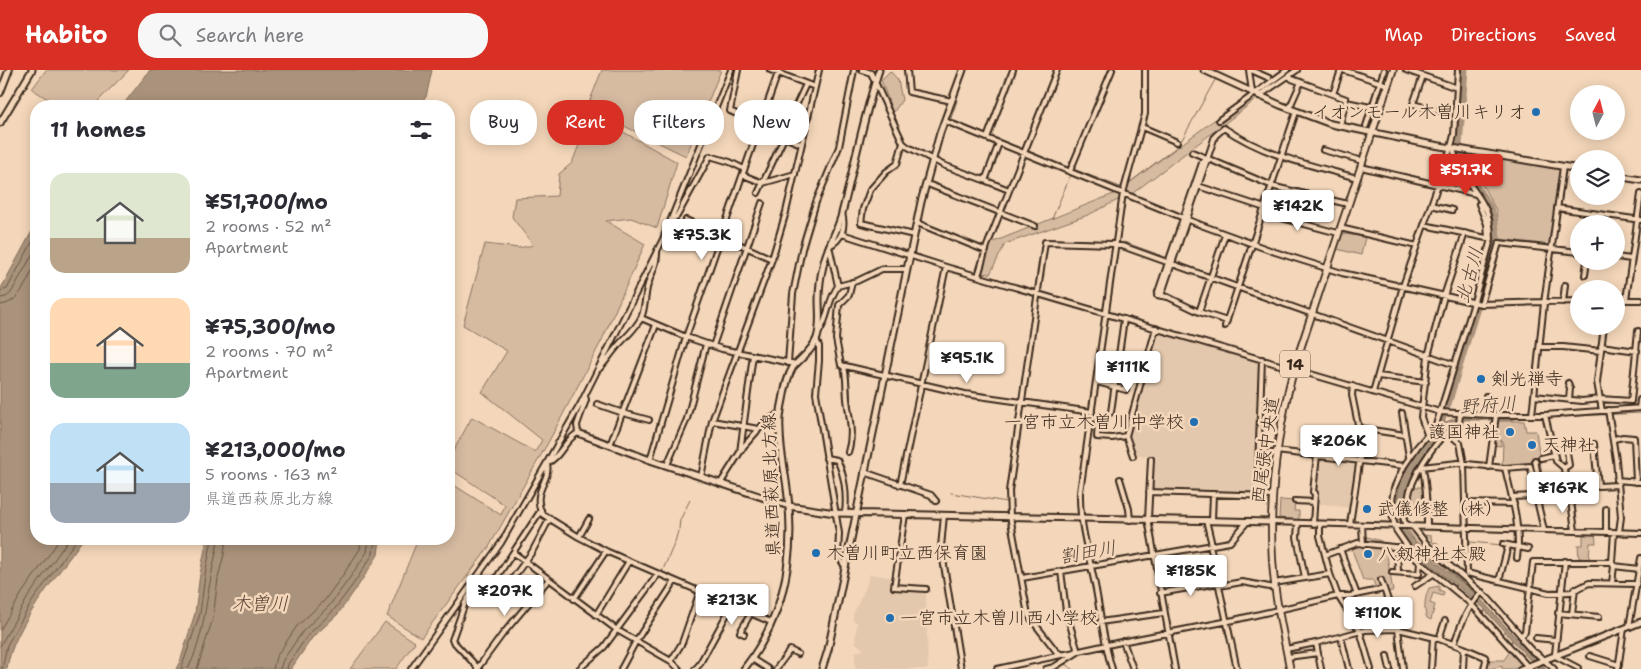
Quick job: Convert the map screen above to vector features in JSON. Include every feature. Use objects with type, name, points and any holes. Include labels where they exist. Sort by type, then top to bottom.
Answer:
[{"type":"main road","name":"西尾張中央道","points":[[1290,669],[1274,586],[1272,522],[1276,452],[1283,410],[1294,368],[1326,268],[1393,70]]},
{"type":"street","points":[[0,93],[9,70],[3,70]]},
{"type":"street","points":[[0,124],[32,70]]},
{"type":"street","points":[[411,669],[501,543],[585,394],[670,222],[731,70]]},
{"type":"street","points":[[734,113],[730,111],[738,70]]},
{"type":"street","points":[[770,70],[779,71],[806,84],[815,86]]},
{"type":"street","points":[[809,111],[819,70]]},
{"type":"street","points":[[788,363],[793,294],[802,249],[816,202],[826,182],[839,147],[854,70]]},
{"type":"street","points":[[862,70],[871,73],[903,143],[932,160],[1009,190]]},
{"type":"street","name":"県道西萩原北方線","points":[[744,669],[752,659],[772,622],[786,581],[790,539],[789,506],[780,430],[781,412],[789,375],[816,340],[818,333],[820,280],[828,247],[836,232],[842,212],[867,110],[879,70]]},
{"type":"street","points":[[907,70],[909,92],[952,100]]},
{"type":"street","points":[[823,668],[916,223],[932,160],[963,70]]},
{"type":"street","points":[[987,138],[1013,70]]},
{"type":"street","points":[[978,276],[1009,190],[1057,70]]},
{"type":"street","points":[[1070,171],[1112,70]]},
{"type":"street","points":[[1112,669],[1100,622],[1080,513],[1080,492],[1123,193],[1129,166],[1142,127],[1146,106],[1145,70]]},
{"type":"street","points":[[1204,70],[1296,112],[1340,126],[1452,149],[1570,168]]},
{"type":"street","points":[[1250,70],[1255,94]]},
{"type":"street","points":[[1250,70],[1269,78]]},
{"type":"street","points":[[1219,120],[1287,70]]},
{"type":"street","points":[[1255,94],[1297,70]]},
{"type":"street","points":[[1333,94],[1342,70],[1388,85]]},
{"type":"street","points":[[1366,126],[1384,70]]},
{"type":"street","points":[[1406,70],[1414,71],[1457,88]]},
{"type":"street","points":[[1373,392],[1403,286],[1452,149],[1458,70]]},
{"type":"street","points":[[769,100],[779,71]]},
{"type":"street","points":[[1289,76],[1346,99],[1346,102],[1380,109]]},
{"type":"street","points":[[1423,76],[1413,104],[1439,111]]},
{"type":"street","points":[[1289,109],[1301,82]]},
{"type":"street","points":[[799,100],[806,84]]},
{"type":"street","points":[[1340,126],[1346,102]]},
{"type":"street","points":[[1225,326],[1296,112]]},
{"type":"street","points":[[944,121],[1225,235],[1326,268],[1477,303],[1570,302]]},
{"type":"street","points":[[1142,127],[1178,142]]},
{"type":"street","points":[[1227,321],[1199,312],[1168,297],[1157,295],[1214,136],[1224,128],[1281,158],[1357,178]]},
{"type":"street","points":[[903,143],[897,164],[886,172],[870,190],[863,209],[861,223],[914,235]]},
{"type":"street","points":[[984,180],[999,143]]},
{"type":"street","points":[[650,460],[686,337],[753,145]]},
{"type":"street","points":[[758,194],[780,145]]},
{"type":"street","points":[[701,477],[712,421],[772,259],[788,205],[801,145]]},
{"type":"street","points":[[1452,149],[1458,166],[1486,211],[1491,228],[1477,303]]},
{"type":"street","points":[[1323,150],[1363,161]]},
{"type":"street","points":[[1192,152],[1272,186],[1348,204]]},
{"type":"street","points":[[670,222],[677,216],[710,156],[730,162],[744,169]]},
{"type":"street","points":[[1185,219],[1198,186],[1205,158]]},
{"type":"street","points":[[1361,167],[1476,194]]},
{"type":"street","points":[[1532,415],[1544,303],[1562,167]]},
{"type":"street","points":[[742,174],[763,183],[795,174]]},
{"type":"street","points":[[1625,177],[1641,180]]},
{"type":"street","points":[[930,185],[1035,226]]},
{"type":"street","points":[[1198,186],[1265,208]]},
{"type":"street","points":[[1641,194],[1639,220],[1631,259],[1626,300],[1641,300]]},
{"type":"street","points":[[713,346],[762,203]]},
{"type":"street","points":[[1479,204],[1487,224],[1490,239]]},
{"type":"street","points":[[1431,205],[1452,210]]},
{"type":"street","points":[[1556,208],[1639,220]]},
{"type":"street","points":[[838,286],[828,247],[842,234],[844,218],[842,212]]},
{"type":"street","points":[[1263,213],[1417,246]]},
{"type":"street","points":[[686,220],[772,259]]},
{"type":"street","points":[[916,223],[986,251]]},
{"type":"street","points":[[1424,225],[1490,239]]},
{"type":"street","points":[[1427,434],[1421,417],[1428,356],[1444,296],[1465,233]]},
{"type":"street","points":[[842,234],[946,267],[1443,412],[1496,417],[1532,415],[1546,418],[1602,411],[1609,413],[1640,408],[1640,400]]},
{"type":"street","points":[[1199,312],[1225,235]]},
{"type":"street","points":[[1062,655],[1056,651],[1028,615],[1010,516],[1009,484],[1046,242],[1116,244],[1455,365]]},
{"type":"street","points":[[1529,668],[1472,603],[1420,563],[1406,545],[1396,526],[1392,501],[1394,488],[1409,457],[1436,425],[1443,412],[1455,365],[1499,243],[1570,251]]},
{"type":"street","points":[[596,372],[607,362],[616,347],[626,338],[641,318],[647,296],[647,288],[658,259],[657,249]]},
{"type":"street","points":[[1625,258],[1631,259]]},
{"type":"street","points":[[900,485],[946,267]]},
{"type":"street","points":[[818,333],[824,325],[830,298],[838,286],[882,269],[907,270]]},
{"type":"street","points":[[1585,274],[1586,270]]},
{"type":"street","points":[[848,452],[851,432],[847,383],[836,339],[839,305],[849,295],[852,282]]},
{"type":"street","points":[[1563,302],[1565,286]]},
{"type":"street","points":[[641,318],[706,344],[796,364]]},
{"type":"street","points":[[1124,319],[1111,412],[1098,423],[1097,438],[1126,436]]},
{"type":"street","points":[[610,445],[656,325]]},
{"type":"street","points":[[1133,456],[1126,436],[1156,328]]},
{"type":"street","points":[[1631,408],[1638,349],[1638,331]]},
{"type":"street","points":[[1602,411],[1598,382],[1603,335]]},
{"type":"street","points":[[816,340],[819,346],[816,393],[836,513],[838,556],[844,566]]},
{"type":"street","points":[[667,465],[687,419],[706,344]]},
{"type":"street","points":[[1602,346],[1638,349]]},
{"type":"street","points":[[1540,347],[1563,347],[1601,351]]},
{"type":"street","points":[[740,452],[752,355]]},
{"type":"street","points":[[1258,469],[1262,359]]},
{"type":"street","points":[[841,365],[965,394],[1092,412]]},
{"type":"street","points":[[1634,371],[1641,371]]},
{"type":"street","points":[[1378,376],[1426,382]]},
{"type":"street","points":[[1096,382],[1126,390]]},
{"type":"street","points":[[1568,383],[1570,388],[1569,400]]},
{"type":"street","points":[[1350,524],[1362,444],[1352,395],[1353,386]]},
{"type":"street","points":[[578,433],[577,425],[586,400],[585,394]]},
{"type":"street","points":[[1486,396],[1488,415]]},
{"type":"street","points":[[1534,396],[1582,401],[1600,398],[1631,401]]},
{"type":"street","points":[[597,404],[649,420]]},
{"type":"street","points":[[720,484],[740,452],[759,429],[767,420],[781,412]]},
{"type":"street","points":[[1402,413],[1409,457]]},
{"type":"street","points":[[1609,413],[1614,439],[1616,480],[1621,516],[1619,532]]},
{"type":"street","points":[[1460,415],[1455,439],[1460,443],[1464,464],[1467,579]]},
{"type":"street","points":[[1489,467],[1496,417]]},
{"type":"street","points":[[1546,418],[1556,461],[1564,468],[1575,531]]},
{"type":"street","points":[[712,421],[759,429]]},
{"type":"street","points":[[1458,425],[1450,429],[1443,436],[1411,488],[1408,513],[1402,514],[1405,523],[1410,525],[1431,549],[1482,592],[1533,652],[1554,669]]},
{"type":"street","points":[[1359,428],[1405,435]]},
{"type":"street","points":[[578,433],[650,460],[789,506],[845,514],[1209,520],[1641,533]]},
{"type":"street","points":[[547,464],[553,461],[568,439],[578,433]]},
{"type":"street","points":[[1614,439],[1634,438],[1639,482],[1616,480]]},
{"type":"street","points":[[1564,468],[1569,465],[1566,446],[1594,444],[1598,486]]},
{"type":"street","points":[[1259,453],[1276,452],[1317,455],[1404,466]]},
{"type":"street","points":[[1313,524],[1315,493],[1313,492],[1317,455]]},
{"type":"street","points":[[1542,458],[1554,455]]},
{"type":"street","points":[[1635,455],[1641,456]]},
{"type":"street","points":[[826,458],[837,460],[841,468],[846,499],[845,514]]},
{"type":"street","points":[[1151,459],[1148,519],[1175,669]]},
{"type":"street","points":[[1535,460],[1544,530]]},
{"type":"street","points":[[1422,468],[1458,463],[1505,468],[1530,466],[1539,496]]},
{"type":"street","points":[[547,464],[548,470],[538,496],[542,514],[606,551],[772,622]]},
{"type":"street","points":[[1422,468],[1427,508],[1427,526]]},
{"type":"street","points":[[1505,468],[1513,497],[1518,530],[1517,558]]},
{"type":"street","points":[[864,472],[931,495],[936,501]]},
{"type":"street","points":[[1120,479],[1129,509],[1130,520]]},
{"type":"street","points":[[1513,497],[1569,494],[1598,486],[1617,485]]},
{"type":"street","points":[[1149,492],[1272,496]]},
{"type":"street","points":[[1213,494],[1209,520],[1211,544],[1237,669]]},
{"type":"street","points":[[1295,501],[1314,502]]},
{"type":"street","points":[[1465,503],[1514,504]]},
{"type":"street","points":[[1606,509],[1606,532]]},
{"type":"street","points":[[497,583],[497,577],[541,510]]},
{"type":"street","points":[[905,515],[894,587],[926,589]]},
{"type":"street","points":[[944,515],[941,547],[961,669]]},
{"type":"street","points":[[513,578],[542,534],[550,518]]},
{"type":"street","points":[[579,537],[590,519]]},
{"type":"street","points":[[1022,576],[1230,542],[1248,522]]},
{"type":"street","points":[[1298,524],[1297,537],[1305,578]]},
{"type":"street","points":[[1320,524],[1320,536],[1330,574],[1338,596],[1360,631],[1371,669]]},
{"type":"street","points":[[1362,525],[1363,544]]},
{"type":"street","points":[[1612,583],[1614,532]]},
{"type":"street","points":[[1325,555],[1358,543],[1402,548],[1406,545]]},
{"type":"street","points":[[1499,581],[1505,545],[1528,549]]},
{"type":"street","points":[[1397,547],[1398,572]]},
{"type":"street","points":[[1340,549],[1357,595]]},
{"type":"street","points":[[574,599],[606,551]]},
{"type":"street","points":[[514,553],[617,630],[671,661],[679,669]]},
{"type":"street","points":[[1590,656],[1618,667],[1641,558]]},
{"type":"street","points":[[596,615],[629,561]]},
{"type":"street","points":[[1564,561],[1555,654],[1557,657],[1578,668]]},
{"type":"street","points":[[1521,636],[1525,632],[1533,562],[1564,561],[1613,564],[1640,570]]},
{"type":"street","points":[[1392,572],[1419,574],[1420,563]]},
{"type":"street","points":[[1061,571],[1066,611],[1078,652]]},
{"type":"street","points":[[1468,573],[1549,593],[1571,592],[1589,583],[1636,584]]},
{"type":"street","points":[[579,669],[604,647],[658,574]]},
{"type":"street","points":[[1160,593],[1242,582],[1274,586],[1330,574]]},
{"type":"street","points":[[1415,586],[1433,574]]},
{"type":"street","points":[[478,576],[477,582],[465,603],[452,640],[478,669],[502,635],[549,579]]},
{"type":"street","points":[[1381,580],[1398,629],[1403,669]]},
{"type":"street","points":[[621,669],[636,641],[675,581]]},
{"type":"street","points":[[1572,614],[1575,589]]},
{"type":"street","points":[[997,669],[1279,611],[1338,596],[1384,590]]},
{"type":"street","points":[[671,661],[682,643],[700,591]]},
{"type":"street","points":[[1454,644],[1463,617],[1482,592]]},
{"type":"street","points":[[695,669],[702,660],[732,605]]},
{"type":"street","points":[[744,634],[740,632],[751,613]]},
{"type":"street","points":[[1100,622],[1164,613]]},
{"type":"street","points":[[1558,613],[1599,617]]},
{"type":"street","points":[[1439,639],[1445,621]]},
{"type":"street","points":[[1521,669],[1529,668],[1555,654],[1641,622]]},
{"type":"street","points":[[1286,648],[1316,643],[1360,631],[1398,629],[1439,639],[1485,657],[1484,669]]},
{"type":"street","points":[[1341,637],[1349,669]]},
{"type":"street","points":[[1431,669],[1433,638]]},
{"type":"street","points":[[1536,638],[1556,640]]},
{"type":"street","points":[[1124,642],[1133,669]]},
{"type":"street","points":[[1316,643],[1321,669]]},
{"type":"street","points":[[1463,669],[1464,648]]},
{"type":"street","points":[[776,669],[790,650],[798,654]]},
{"type":"street","points":[[1046,669],[1055,668],[1078,652]]},
{"type":"street","points":[[1288,657],[1318,653]]},
{"type":"street","points":[[1387,656],[1390,669]]},
{"type":"street","points":[[752,659],[768,669]]},
{"type":"street","points":[[1027,662],[1029,669]]},
{"type":"shaded area","points":[[46,70],[129,70],[99,100],[49,100],[32,89]]},
{"type":"shaded area","points":[[602,70],[721,70],[709,100],[634,100],[634,131],[624,126],[624,100],[590,100]]},
{"type":"shaded area","points":[[1288,70],[1295,70],[1129,196],[1123,193],[1125,186],[1252,92],[1255,93]]},
{"type":"shaded area","points":[[890,71],[898,80],[902,100],[893,113],[881,80]]},
{"type":"shaded area","points":[[624,132],[634,138],[634,145],[647,145],[677,162],[657,228],[631,218],[606,221],[645,244],[602,340],[549,441],[489,547],[421,638],[387,616],[416,545],[455,545],[455,486],[501,515],[505,505],[455,472],[455,448],[472,417],[535,452],[542,440],[482,392],[507,351],[463,325],[485,244],[519,248],[533,245],[512,217],[515,198],[557,196],[559,174],[572,163],[579,145],[624,145]]},
{"type":"shaded area","points":[[663,145],[690,145],[686,156]]},
{"type":"shaded area","points":[[1463,150],[1563,167],[1551,245],[1500,239],[1496,210]]},
{"type":"shaded area","points":[[1116,193],[1120,194],[1120,199],[1088,215],[1005,244],[990,274],[981,273],[991,243]]},
{"type":"shaded area","points":[[1338,233],[1365,237],[1361,255],[1333,248]]},
{"type":"shaded area","name":"一宮市立木曽川中学校","points":[[1157,331],[1258,360],[1254,494],[1152,490],[1155,457],[1134,454],[1127,436]]},
{"type":"shaded area","points":[[1497,421],[1524,421],[1526,431],[1536,431],[1545,496],[1538,496],[1530,466],[1502,468],[1503,441],[1501,440],[1501,446],[1493,445]]},
{"type":"shaded area","points":[[1318,457],[1355,462],[1357,464],[1351,508],[1316,503],[1317,492],[1314,490]]},
{"type":"shaded area","points":[[1413,487],[1424,487],[1425,507],[1410,508]]},
{"type":"shaded area","points":[[1280,500],[1295,501],[1294,511],[1299,511],[1299,520],[1279,518]]},
{"type":"shaded area","points":[[1411,526],[1423,539],[1423,535],[1431,536],[1432,542],[1438,543],[1438,547],[1432,549],[1479,593],[1477,595],[1415,541],[1406,527]]},
{"type":"shaded area","points":[[1583,532],[1595,533],[1596,543],[1590,543],[1589,559],[1579,558],[1578,545],[1583,545]]},
{"type":"shaded area","points":[[1367,537],[1381,541],[1387,556],[1393,591],[1381,592],[1381,589],[1376,590],[1373,580],[1363,580],[1351,547],[1359,545],[1371,546],[1358,543],[1351,545],[1350,542]]},
{"type":"shaded area","name":"一宮市立木曽川西小学校","points":[[870,574],[894,578],[893,588],[926,591],[928,669],[855,669],[855,652],[864,650],[855,642],[857,622],[853,622],[853,614]]},
{"type":"shaded area","points":[[1439,586],[1439,590],[1444,592],[1443,596],[1433,593],[1430,603],[1435,605],[1431,620],[1427,618],[1425,611],[1426,595],[1429,588]]},
{"type":"shaded area","points":[[385,622],[415,642],[396,669],[350,669]]},
{"type":"shaded area","points":[[1510,651],[1524,665],[1514,669],[1502,669],[1502,666],[1490,669],[1487,667],[1489,660],[1504,660]]},
{"type":"water","points":[[150,70],[432,70],[426,97],[423,100],[127,100]]},
{"type":"water","points":[[30,235],[30,545],[79,545],[27,619],[11,653],[7,669],[0,669],[0,290]]},
{"type":"water","points":[[1448,392],[1452,393],[1444,423],[1458,417],[1513,418],[1513,420],[1460,420],[1446,429],[1417,465],[1419,468],[1417,466],[1410,482],[1403,510],[1399,512],[1401,522],[1407,532],[1436,562],[1465,585],[1468,582],[1467,586],[1516,638],[1520,636],[1518,639],[1546,669],[1538,669],[1513,641],[1509,644],[1512,640],[1486,611],[1483,614],[1485,609],[1456,585],[1453,587],[1455,584],[1417,553],[1401,533],[1396,522],[1394,510],[1396,509],[1402,479],[1411,462],[1430,438],[1429,435],[1431,436],[1439,425]]},
{"type":"water","name":"木曽川","points":[[206,545],[379,545],[378,555],[358,586],[338,614],[312,638],[291,669],[176,669],[181,659],[195,613]]},
{"type":"waterway","name":"北古川","points":[[1447,404],[1496,241],[1489,208],[1462,166],[1458,145],[1464,70]]},
{"type":"waterway","points":[[1129,183],[1179,145],[1215,80]]},
{"type":"waterway","points":[[957,101],[952,120],[986,134]]},
{"type":"waterway","points":[[991,136],[1023,149]]},
{"type":"waterway","points":[[1029,151],[1069,168]]},
{"type":"waterway","points":[[1076,170],[1120,187],[1123,185]]},
{"type":"waterway","points":[[731,202],[741,172]]},
{"type":"waterway","points":[[1052,219],[1071,174]]},
{"type":"waterway","points":[[1051,239],[1114,241]]},
{"type":"waterway","points":[[686,330],[718,240]]},
{"type":"waterway","points":[[1124,242],[1168,258]]},
{"type":"waterway","points":[[1175,261],[1210,274]]},
{"type":"waterway","points":[[1214,275],[1233,282]]},
{"type":"waterway","points":[[844,302],[851,297],[852,291]]},
{"type":"waterway","points":[[1020,398],[1030,333]]},
{"type":"waterway","points":[[838,337],[842,360]]},
{"type":"waterway","points":[[661,416],[682,345]]},
{"type":"waterway","points":[[847,370],[852,418]]},
{"type":"waterway","points":[[1008,487],[1019,404]]},
{"type":"waterway","name":"野府川","points":[[1512,419],[1641,413]]},
{"type":"waterway","points":[[850,450],[854,437],[852,427]]},
{"type":"waterway","points":[[595,435],[611,441]]},
{"type":"waterway","points":[[614,442],[635,450]]},
{"type":"waterway","points":[[657,458],[668,462]]},
{"type":"waterway","points":[[672,463],[698,473]]},
{"type":"waterway","points":[[868,476],[923,494]]},
{"type":"waterway","points":[[951,493],[1007,502]]},
{"type":"waterway","points":[[679,529],[680,520],[690,500]]},
{"type":"waterway","points":[[1008,520],[1018,575]]},
{"type":"waterway","name":"割田川","points":[[1213,543],[1229,540],[1242,524]]},
{"type":"waterway","points":[[662,572],[678,531]]},
{"type":"waterway","points":[[1470,568],[1470,542],[1502,545]]},
{"type":"waterway","name":"割田川","points":[[1156,553],[1209,544]]},
{"type":"waterway","name":"割田川","points":[[1092,564],[1152,553]]},
{"type":"waterway","name":"割田川","points":[[1023,576],[1088,565]]},
{"type":"waterway","points":[[1470,580],[1471,576]]},
{"type":"waterway","points":[[1023,598],[1026,616],[1037,630]]},
{"type":"waterway","points":[[1064,663],[1072,669]]},
{"type":"place","name":"イオンモール木曽川キリオ","points":[[1536,112]]},
{"type":"place","name":"剣光禅寺","points":[[1481,379]]},
{"type":"place","name":"一宮市立木曽川中学校","points":[[1194,422]]},
{"type":"place","name":"護国神社","points":[[1510,432]]},
{"type":"place","name":"天神社","points":[[1532,445]]},
{"type":"place","name":"武儀修整（株）","points":[[1367,509]]},
{"type":"place","name":"木曽川町立西保育園","points":[[816,553]]},
{"type":"place","name":"八剱神社本殿","points":[[1368,554]]},
{"type":"place","name":"一宮市立木曽川西小学校","points":[[890,618]]}]
